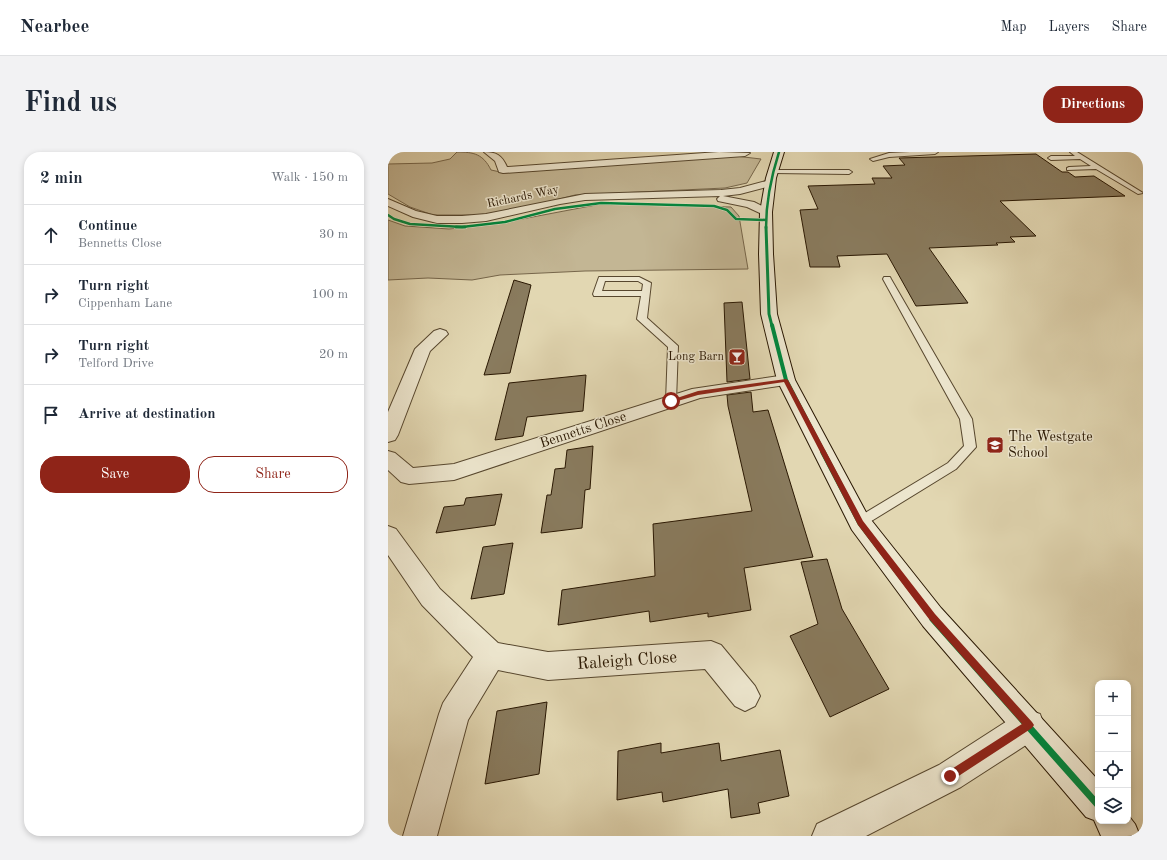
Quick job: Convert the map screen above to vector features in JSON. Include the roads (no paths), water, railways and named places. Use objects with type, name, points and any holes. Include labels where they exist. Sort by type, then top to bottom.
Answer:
[{"type":"street","points":[[489,152],[499,160],[503,170],[745,153]]},
{"type":"street","points":[[774,169],[766,212],[769,314],[786,380],[860,523],[932,617],[1095,802]]},
{"type":"street","name":"Richards Way","points":[[388,202],[403,212],[420,217],[455,220],[489,218],[585,197],[740,191],[774,169]]},
{"type":"street","name":"Richards Way","points":[[667,195],[735,201],[750,204],[766,212]]},
{"type":"street","points":[[388,435],[393,409],[423,349],[440,334]]},
{"type":"street","name":"Bennetts Close","points":[[388,458],[409,476],[454,472],[698,393],[786,380]]},
{"type":"street","points":[[388,536],[431,597],[490,655],[454,714],[420,836]]},
{"type":"street","name":"Raleigh Close","points":[[490,655],[548,666],[711,655],[744,696]]},
{"type":"street","points":[[829,836],[950,776],[1029,725]]},
{"type":"street","points":[[1113,824],[1123,836]]},
{"type":"lane","points":[[873,159],[889,155],[935,152]]},
{"type":"lane","points":[[1073,152],[1140,193]]},
{"type":"lane","points":[[1051,158],[1081,157]]},
{"type":"lane","points":[[1069,169],[1098,167]]},
{"type":"lane","points":[[774,169],[850,172]]},
{"type":"lane","points":[[646,293],[597,294],[602,279],[639,279],[647,283],[646,293],[642,319],[673,346],[671,401]]},
{"type":"lane","points":[[860,523],[952,466],[970,447],[966,419],[887,279]]},
{"type":"place","name":"Long Barn","points":[[737,357]]},
{"type":"place","name":"The Westgate School","points":[[995,445]]}]
